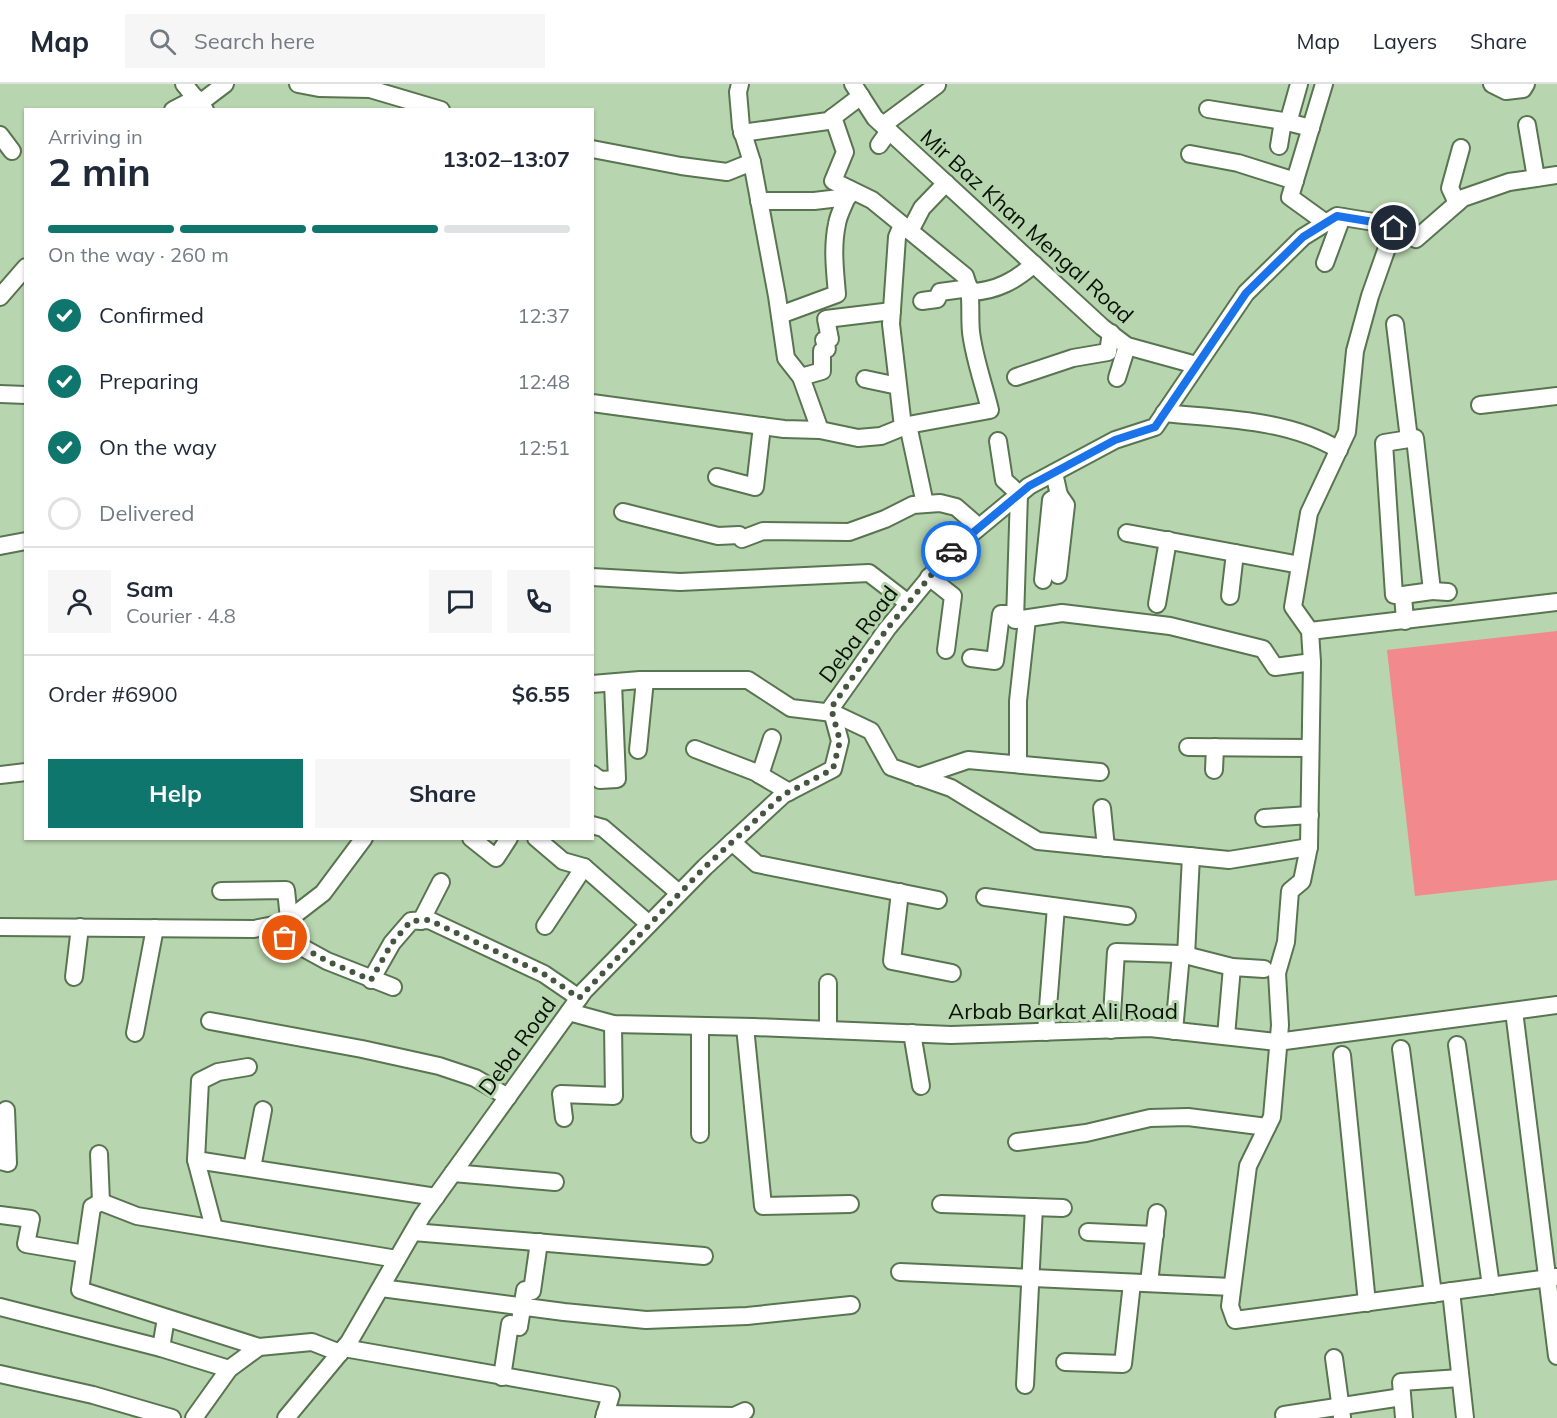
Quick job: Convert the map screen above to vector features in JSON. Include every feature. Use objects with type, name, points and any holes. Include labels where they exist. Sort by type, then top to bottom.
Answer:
[{"type":"street","points":[[184,84],[200,104]]},
{"type":"street","points":[[182,108],[200,104],[225,84]]},
{"type":"street","points":[[298,84],[319,88],[370,89],[434,108]]},
{"type":"street","points":[[740,84],[738,92],[742,133],[752,162],[786,358],[801,377],[820,430]]},
{"type":"street","points":[[1279,146],[1299,84]]},
{"type":"street","points":[[1324,84],[1290,197],[1334,220],[1386,224],[1416,239],[1463,198],[1509,182],[1557,175]]},
{"type":"street","points":[[1492,84],[1506,91],[1523,89],[1526,84]]},
{"type":"street","points":[[884,134],[937,85]]},
{"type":"street","points":[[742,133],[828,121],[857,90]]},
{"type":"street","name":"Mir Baz Khan Mengal Road","points":[[857,90],[884,134],[946,183],[1127,346],[1196,364]]},
{"type":"street","points":[[1208,110],[1311,128]]},
{"type":"street","points":[[594,403],[784,429],[820,430],[858,438],[881,436],[905,426],[990,410],[971,334],[969,308],[971,290],[965,276],[873,200],[848,193],[833,181],[845,152],[832,117]]},
{"type":"street","points":[[1527,125],[1536,178]]},
{"type":"street","points":[[0,135],[12,151]]},
{"type":"street","points":[[1456,203],[1450,188],[1461,148]]},
{"type":"street","points":[[594,149],[727,172],[752,162]]},
{"type":"street","points":[[1190,154],[1238,163],[1295,181]]},
{"type":"street","points":[[925,504],[905,426],[898,386],[892,311],[897,237],[946,183]]},
{"type":"street","points":[[759,201],[814,201],[848,193]]},
{"type":"street","points":[[780,315],[837,294],[834,243],[837,222],[848,193]]},
{"type":"street","points":[[1325,263],[1334,220]]},
{"type":"street","name":"Deba Road","points":[[286,1418],[342,1350],[436,1197],[574,1005],[679,893],[732,842],[789,792],[833,769],[840,741],[831,708],[908,603],[953,549],[1019,494],[1054,472],[1115,440],[1155,427],[1246,293],[1303,237],[1334,220]]},
{"type":"street","points":[[1394,228],[1370,296],[1355,351],[1347,432],[1309,513],[1293,607],[1310,631],[1312,663],[1309,847],[1302,881],[1290,891],[1286,942],[1277,973],[1280,1024],[1272,1117],[1248,1166],[1230,1306],[1235,1320],[1552,1278]]},
{"type":"street","points":[[922,301],[937,299],[940,292],[987,291],[1017,279],[1034,264]]},
{"type":"street","points":[[0,297],[24,269]]},
{"type":"street","points":[[801,377],[822,371],[822,351],[827,349],[824,340],[830,339],[826,319],[892,311]]},
{"type":"street","points":[[1395,324],[1409,439]]},
{"type":"street","points":[[1016,377],[1073,358],[1107,352],[1111,333]]},
{"type":"street","points":[[1118,378],[1127,346]]},
{"type":"street","points":[[865,379],[898,386]]},
{"type":"street","points":[[0,394],[24,395]]},
{"type":"street","points":[[1480,405],[1557,396]]},
{"type":"street","points":[[1164,413],[1268,424],[1321,439],[1339,450]]},
{"type":"street","points":[[717,477],[755,487],[762,426]]},
{"type":"street","points":[[1415,438],[1440,591],[1394,595],[1384,442],[1409,439],[1415,438]]},
{"type":"street","points":[[998,441],[1004,480],[1019,494],[1021,616],[1018,765]]},
{"type":"street","points":[[1051,578],[1066,505],[1059,495],[1054,472]]},
{"type":"street","points":[[623,512],[718,536],[739,535],[742,539],[763,531],[849,531],[885,519],[913,504],[940,503],[956,507],[979,527]]},
{"type":"street","points":[[1127,533],[1300,565]]},
{"type":"street","points":[[1157,604],[1168,540]]},
{"type":"street","points":[[0,546],[24,541]]},
{"type":"street","points":[[1230,596],[1235,553]]},
{"type":"street","points":[[594,577],[680,582],[869,573],[908,603]]},
{"type":"street","points":[[929,577],[953,596],[946,650]]},
{"type":"street","points":[[1403,595],[1405,621]]},
{"type":"street","points":[[1310,631],[1557,602]]},
{"type":"street","points":[[972,658],[995,661],[1001,614],[1021,616],[1062,613],[1170,626],[1263,649],[1275,667],[1312,663]]},
{"type":"street","points":[[638,750],[645,680]]},
{"type":"street","points":[[594,684],[645,680],[748,680],[791,708],[833,712],[871,731],[891,767],[951,789],[1038,841],[1229,860],[1309,847]]},
{"type":"street","points":[[594,776],[600,780],[617,779],[613,683]]},
{"type":"street","points":[[760,775],[772,738]]},
{"type":"street","points":[[1188,747],[1310,748]]},
{"type":"street","points":[[1214,770],[1215,747]]},
{"type":"street","points":[[695,749],[760,775],[789,792]]},
{"type":"street","points":[[918,777],[968,760],[1100,772]]},
{"type":"street","points":[[0,774],[24,772]]},
{"type":"street","points":[[1102,808],[1106,848]]},
{"type":"street","points":[[1264,818],[1310,815]]},
{"type":"street","points":[[594,826],[603,828],[679,893]]},
{"type":"street","points":[[0,927],[254,929],[284,923],[323,893],[363,840]]},
{"type":"street","points":[[474,840],[496,858],[508,840]]},
{"type":"street","points":[[538,840],[562,861],[584,867],[649,924]]},
{"type":"street","points":[[732,842],[756,864],[938,900]]},
{"type":"street","points":[[1174,1031],[1191,856]]},
{"type":"street","points":[[544,926],[584,867]]},
{"type":"street","points":[[371,980],[392,943],[411,921],[422,921],[441,882]]},
{"type":"street","points":[[221,891],[286,890],[289,919]]},
{"type":"street","points":[[900,892],[892,962],[952,973]]},
{"type":"street","points":[[985,897],[1127,916]]},
{"type":"street","points":[[1046,1032],[1056,907]]},
{"type":"street","name":"Arbab Barkat Ali Road","points":[[422,921],[429,920],[544,974],[574,1005],[613,1024],[951,1035],[1150,1028],[1277,1042],[1557,1005]]},
{"type":"street","points":[[74,977],[80,927]]},
{"type":"street","points":[[265,927],[327,961],[393,987]]},
{"type":"street","points":[[135,1033],[154,928]]},
{"type":"street","points":[[1111,1029],[1116,952],[1183,955],[1232,967],[1264,969]]},
{"type":"street","points":[[1226,1036],[1232,967]]},
{"type":"street","points":[[828,983],[828,1030]]},
{"type":"street","points":[[1514,1011],[1552,1278],[1557,1356]]},
{"type":"street","points":[[210,1021],[362,1049],[439,1066],[475,1078],[508,1097]]},
{"type":"street","points":[[564,1118],[561,1094],[614,1096],[613,1024]]},
{"type":"street","points":[[700,1026],[700,1134]]},
{"type":"street","points":[[746,1027],[763,1206],[850,1204]]},
{"type":"street","points":[[912,1033],[921,1086]]},
{"type":"street","points":[[1457,1045],[1491,1286]]},
{"type":"street","points":[[1401,1049],[1433,1294]]},
{"type":"street","points":[[1342,1055],[1367,1303]]},
{"type":"street","points":[[214,1228],[196,1160],[200,1081],[218,1072],[248,1067]]},
{"type":"street","points":[[0,1161],[8,1163],[6,1110]]},
{"type":"street","points":[[252,1168],[263,1110]]},
{"type":"street","points":[[1017,1142],[1086,1133],[1150,1118],[1188,1117],[1267,1127]]},
{"type":"street","points":[[99,1154],[101,1202]]},
{"type":"street","points":[[196,1160],[436,1197]]},
{"type":"street","points":[[453,1173],[555,1182]]},
{"type":"street","points":[[101,1202],[137,1216],[397,1259]]},
{"type":"street","points":[[101,1202],[92,1207],[80,1290],[166,1318],[259,1347],[312,1342],[342,1350],[611,1395],[605,1416],[735,1416],[745,1411]]},
{"type":"street","points":[[941,1204],[1063,1208]]},
{"type":"street","points":[[1025,1385],[1034,1207]]},
{"type":"street","points":[[1149,1283],[1157,1213]]},
{"type":"street","points":[[0,1215],[31,1219],[26,1244],[85,1254]]},
{"type":"street","points":[[413,1232],[704,1256]]},
{"type":"street","points":[[1088,1232],[1155,1235]]},
{"type":"street","points":[[502,1377],[510,1324],[519,1327],[525,1290],[532,1291],[539,1242]]},
{"type":"street","points":[[900,1272],[1232,1287]]},
{"type":"street","points":[[1065,1362],[1123,1364],[1132,1283]]},
{"type":"street","points":[[381,1288],[564,1312],[646,1320],[747,1316],[851,1305]]},
{"type":"street","points":[[1450,1292],[1465,1418]]},
{"type":"street","points":[[0,1307],[161,1348],[229,1369]]},
{"type":"street","points":[[161,1348],[166,1318]]},
{"type":"street","points":[[194,1418],[229,1369],[259,1347]]},
{"type":"street","points":[[1334,1358],[1341,1412]]},
{"type":"street","points":[[0,1374],[93,1395],[172,1418]]},
{"type":"street","points":[[1404,1418],[1401,1382],[1460,1378]]},
{"type":"street","points":[[1284,1412],[1341,1412],[1402,1397]]},
{"type":"shaded area","points":[[1557,631],[1557,880],[1415,896],[1387,650]]},
{"type":"way so far","points":[[285,938],[327,961],[371,980],[392,943],[411,921],[429,920],[477,945],[544,974],[579,998],[705,867],[783,795],[833,769],[840,741],[831,708],[887,629],[951,551]]},
{"type":"route","points":[[951,551],[1029,486],[1115,440],[1155,427],[1246,293],[1303,237],[1337,216],[1386,224],[1394,228]]}]
